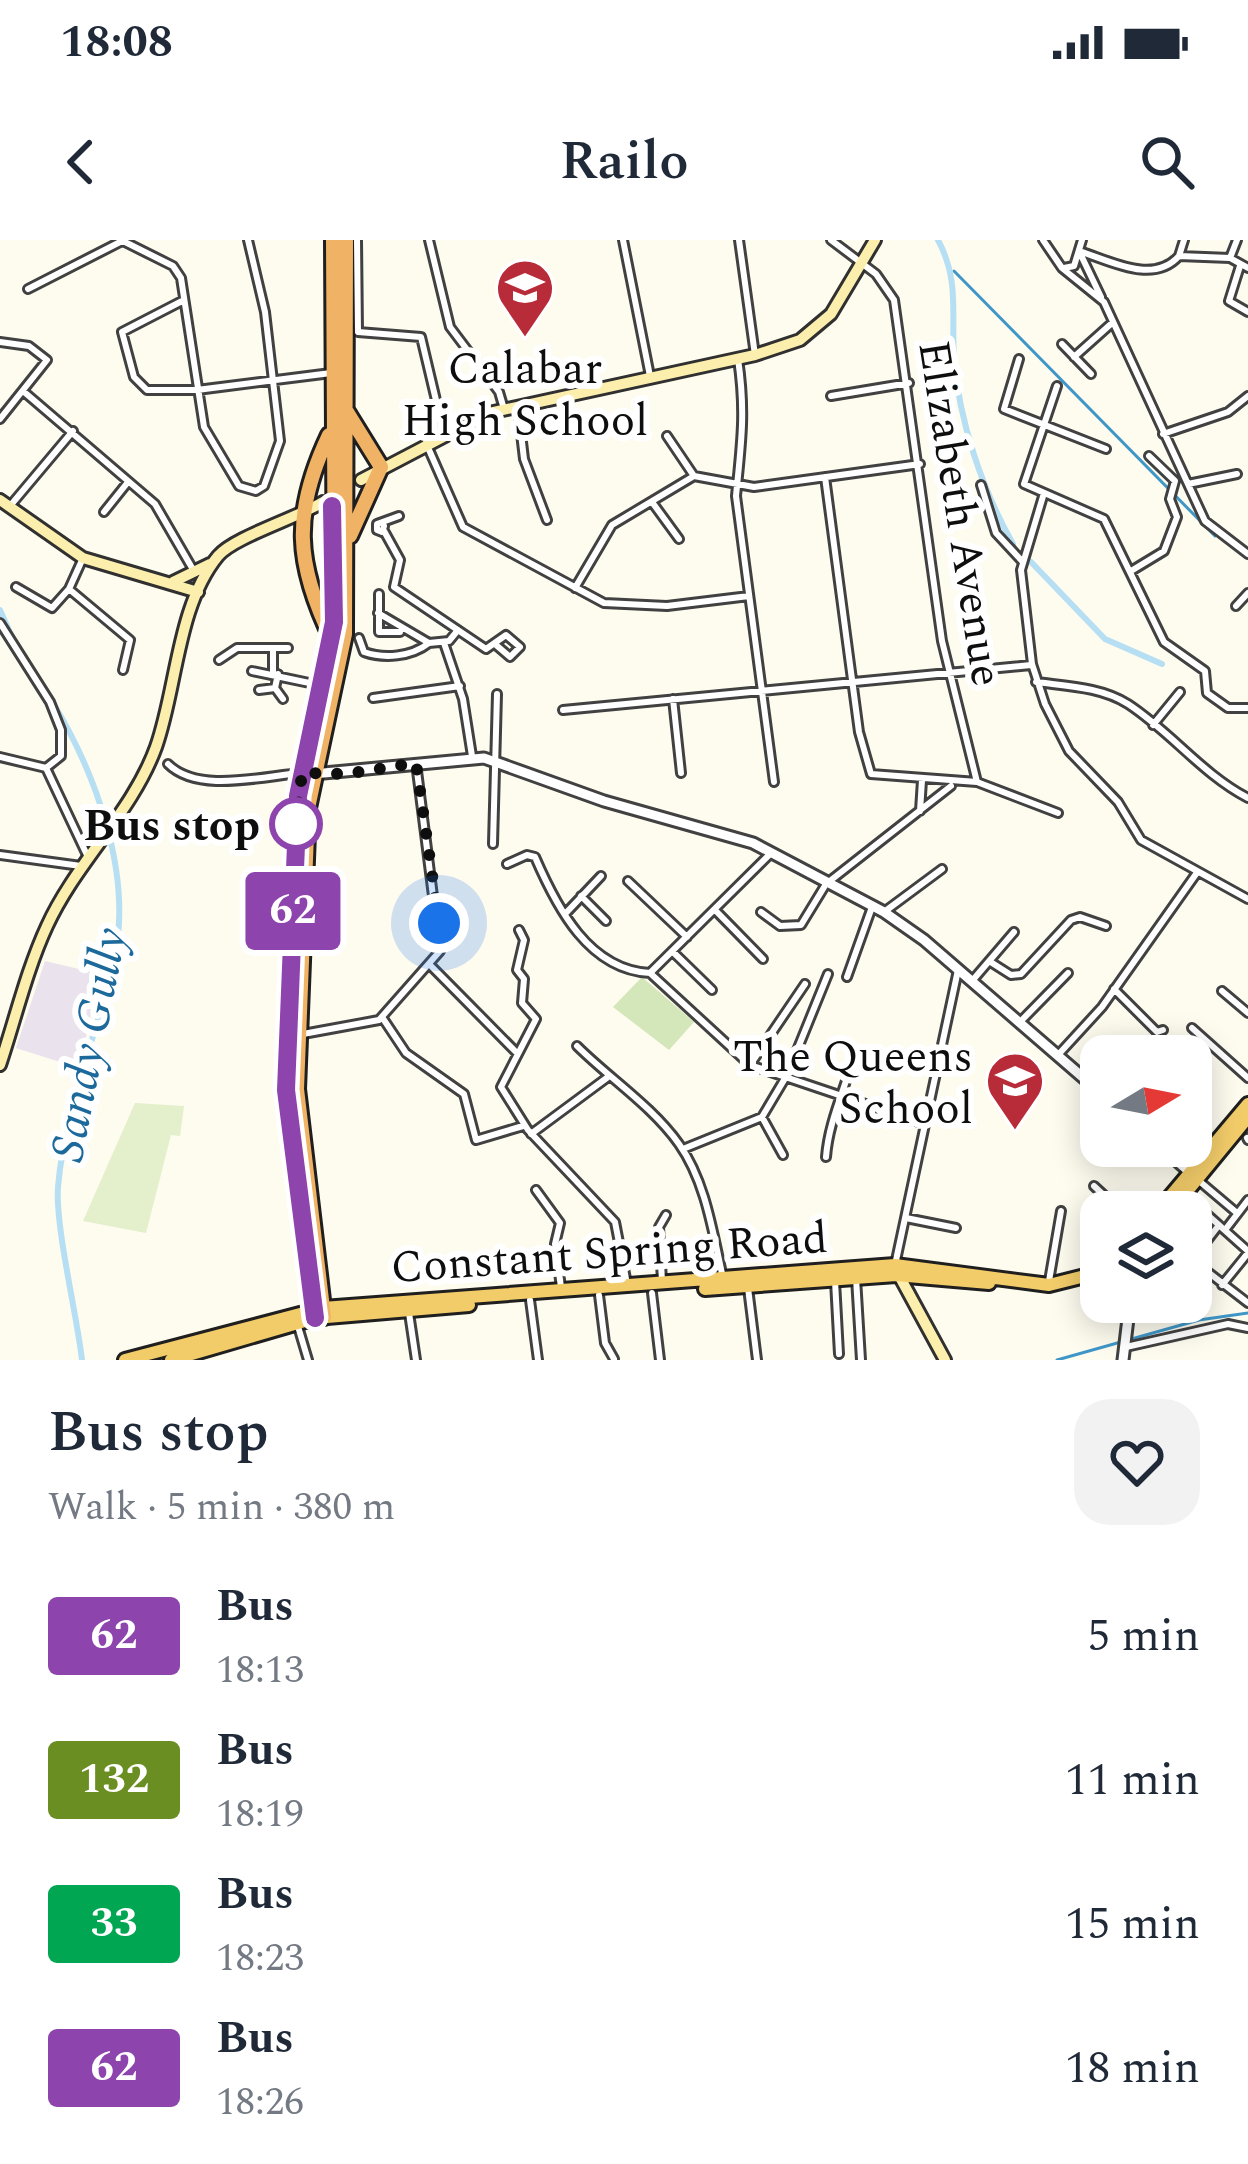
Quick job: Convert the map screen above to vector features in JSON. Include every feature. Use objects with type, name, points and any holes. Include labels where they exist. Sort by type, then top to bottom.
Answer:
[{"type":"highway","points":[[333,240],[339,373],[346,410],[333,503],[346,558]]},
{"type":"highway","points":[[319,1313],[286,1090],[308,774],[333,641],[331,431],[346,240]]},
{"type":"highway","points":[[308,774],[345,634],[346,558],[353,524],[381,466],[346,410]]},
{"type":"highway","points":[[331,431],[304,497],[304,514],[307,588],[333,641]]},
{"type":"main road","points":[[361,480],[444,434],[511,407],[755,355],[814,330],[862,265],[874,240]]},
{"type":"main road","points":[[5,503],[83,558],[194,590]]},
{"type":"main road","points":[[0,1065],[46,928],[84,861],[122,813],[155,750],[201,576],[230,546],[333,503]]},
{"type":"main road","points":[[170,584],[201,576]]},
{"type":"main road","points":[[1182,1191],[1248,1104]]},
{"type":"main road","points":[[1176,1191],[1248,1117]]},
{"type":"main road","points":[[896,1270],[945,1360]]},
{"type":"main road","name":"Constant Spring Road","points":[[319,1313],[408,1310],[723,1280],[896,1270],[1048,1285],[1080,1280]]},
{"type":"main road","name":"Constant Spring Road","points":[[125,1360],[319,1313],[561,1291],[748,1288],[896,1270],[1032,1291],[1061,1291],[1080,1284]]},
{"type":"main road","name":"Constant Spring Road","points":[[171,1360],[206,1355],[295,1317]]},
{"type":"street","points":[[28,290],[122,240],[173,266],[184,300],[204,427],[239,486],[256,490],[264,486],[280,441],[274,380],[248,240]]},
{"type":"street","points":[[357,240],[360,334],[412,332],[421,337],[444,434]]},
{"type":"street","points":[[429,240],[450,327],[511,407],[547,520]]},
{"type":"street","points":[[622,240],[650,380]]},
{"type":"street","points":[[739,240],[755,355]]},
{"type":"street","name":"Elizabeth Avenue","points":[[831,240],[876,274],[893,300],[909,383],[947,670],[977,782]]},
{"type":"street","points":[[1043,240],[1062,268],[1104,302]]},
{"type":"street","points":[[1062,268],[1074,266],[1082,240]]},
{"type":"street","points":[[1079,251],[1146,271],[1167,268],[1179,256],[1184,240]]},
{"type":"street","points":[[1230,258],[1237,240]]},
{"type":"street","points":[[1079,251],[1205,521],[1248,554]]},
{"type":"street","points":[[1179,256],[1230,258],[1244,267],[1228,301],[1248,311]]},
{"type":"street","points":[[184,300],[127,327],[122,339],[134,377],[148,390],[196,390],[339,373]]},
{"type":"street","points":[[1074,357],[1113,322]]},
{"type":"street","points":[[0,342],[29,346],[47,359],[0,419]]},
{"type":"street","points":[[1063,344],[1091,374]]},
{"type":"street","points":[[738,359],[745,403],[743,465],[737,485],[774,782]]},
{"type":"street","points":[[1019,359],[1003,408],[1106,449]]},
{"type":"street","points":[[831,396],[909,383]]},
{"type":"street","points":[[1057,386],[1023,481],[1104,519],[1168,647],[1205,671],[1207,693],[1228,708],[1248,708]]},
{"type":"street","points":[[23,391],[160,510],[201,576]]},
{"type":"street","points":[[1163,434],[1228,412],[1248,396]]},
{"type":"street","points":[[5,503],[73,431]]},
{"type":"street","points":[[667,436],[694,476]]},
{"type":"street","points":[[426,443],[463,527],[604,603],[635,606],[749,596]]},
{"type":"street","points":[[1131,571],[1168,545],[1168,529],[1177,517],[1172,477],[1149,456]]},
{"type":"street","points":[[575,588],[612,525],[694,476],[737,485],[920,464]]},
{"type":"street","points":[[1187,484],[1237,474]]},
{"type":"street","points":[[1172,477],[1183,475]]},
{"type":"street","points":[[825,477],[852,680],[871,774],[954,784],[977,782],[1058,813]]},
{"type":"street","points":[[104,512],[128,482]]},
{"type":"street","points":[[981,484],[996,533],[1022,561]]},
{"type":"street","points":[[1045,493],[1022,561],[1036,682],[1069,751],[1118,802],[1141,840],[1248,899]]},
{"type":"street","points":[[652,502],[679,539]]},
{"type":"street","points":[[400,516],[384,528],[400,560],[392,586],[486,649],[496,645]]},
{"type":"street","points":[[16,587],[52,608],[69,590],[83,558]]},
{"type":"street","points":[[69,590],[130,640],[123,670]]},
{"type":"street","points":[[1236,606],[1248,593]]},
{"type":"street","points":[[379,594],[379,632],[404,632]]},
{"type":"street","points":[[378,613],[428,644]]},
{"type":"street","points":[[0,623],[61,730],[61,756],[46,768]]},
{"type":"street","points":[[358,638],[364,652],[375,655],[414,652],[428,644],[444,643],[458,630]]},
{"type":"street","points":[[444,643],[460,686],[472,756]]},
{"type":"street","points":[[219,660],[237,648],[288,648]]},
{"type":"street","points":[[273,649],[275,688],[283,699]]},
{"type":"street","points":[[562,710],[1032,664]]},
{"type":"street","points":[[252,671],[322,686]]},
{"type":"street","points":[[1036,682],[1099,692],[1125,702],[1248,798]]},
{"type":"street","points":[[373,698],[460,686]]},
{"type":"street","points":[[259,689],[275,688]]},
{"type":"street","points":[[1154,725],[1180,692]]},
{"type":"street","points":[[494,844],[491,768],[497,761],[497,694]]},
{"type":"street","points":[[674,699],[681,772]]},
{"type":"street","points":[[168,764],[176,772],[212,780],[472,756],[604,801],[735,836],[884,912],[1080,1075]]},
{"type":"street","points":[[0,757],[46,768]]},
{"type":"street","points":[[293,1034],[382,1017],[430,965],[440,944],[416,763]]},
{"type":"street","points":[[0,855],[84,861],[46,768]]},
{"type":"street","points":[[920,811],[922,780]]},
{"type":"street","points":[[761,912],[780,926],[801,925],[826,884],[954,784]]},
{"type":"street","points":[[650,973],[770,854]]},
{"type":"street","points":[[507,864],[526,855],[535,857],[566,914],[604,961],[625,972],[650,973],[751,1065],[925,1124]]},
{"type":"street","points":[[884,912],[942,869]]},
{"type":"street","points":[[1058,1055],[1114,989],[1196,874]]},
{"type":"street","points":[[566,914],[602,876]]},
{"type":"street","points":[[628,880],[687,937]]},
{"type":"street","points":[[581,896],[606,921]]},
{"type":"street","points":[[847,976],[872,907]]},
{"type":"street","points":[[715,910],[764,958]]},
{"type":"street","points":[[989,961],[1011,975],[1022,974],[1071,920],[1106,926]]},
{"type":"street","points":[[519,930],[524,940],[517,970],[524,979],[523,1003],[536,1019],[501,1088],[524,1126],[615,1222],[627,1287]]},
{"type":"street","points":[[972,981],[1014,932]]},
{"type":"street","points":[[672,951],[712,990]]},
{"type":"street","points":[[430,965],[517,1052]]},
{"type":"street","points":[[896,1270],[958,970]]},
{"type":"street","points":[[1021,1022],[1068,973]]},
{"type":"street","points":[[683,1149],[762,1117],[780,1078],[787,1075],[828,974]]},
{"type":"street","points":[[751,1065],[805,985]]},
{"type":"street","points":[[1114,989],[1157,1032],[1163,1030]]},
{"type":"street","points":[[1222,991],[1248,1012]]},
{"type":"street","points":[[382,1017],[406,1053],[464,1094],[476,1140],[524,1126]]},
{"type":"street","points":[[1192,1028],[1248,1078]]},
{"type":"street","points":[[577,1046],[660,1120],[683,1149],[707,1207],[723,1280]]},
{"type":"street","points":[[826,1157],[830,1120],[843,1099],[855,1051]]},
{"type":"street","points":[[531,1134],[608,1077]]},
{"type":"street","points":[[762,1117],[783,1155]]},
{"type":"street","points":[[1184,1167],[1237,1213]]},
{"type":"street","points":[[1094,1186],[1099,1191]]},
{"type":"street","points":[[536,1190],[560,1223],[554,1244],[561,1291]]},
{"type":"street","points":[[1212,1238],[1248,1199]]},
{"type":"street","points":[[1048,1285],[1061,1210]]},
{"type":"street","points":[[660,1360],[659,1224],[666,1215]]},
{"type":"street","points":[[905,1218],[956,1228]]},
{"type":"street","points":[[1212,1219],[1248,1252],[1222,1285]]},
{"type":"street","points":[[1212,1276],[1248,1304]]},
{"type":"street","points":[[856,1278],[861,1360]]},
{"type":"street","points":[[835,1281],[839,1354]]},
{"type":"street","points":[[748,1288],[757,1360]]},
{"type":"street","points":[[599,1295],[604,1343],[614,1359]]},
{"type":"street","points":[[530,1300],[538,1360]]},
{"type":"street","points":[[408,1310],[416,1360]]},
{"type":"street","points":[[295,1317],[308,1360]]},
{"type":"street","points":[[1123,1360],[1130,1323]]},
{"type":"street","points":[[1126,1346],[1228,1324],[1248,1328]]},
{"type":"shaded area","points":[[45,961],[100,974],[79,1068],[16,1048]]},
{"type":"green space","points":[[642,977],[694,1022],[669,1050],[613,1007]]},
{"type":"green space","points":[[135,1103],[184,1106],[180,1136],[171,1135],[146,1233],[83,1221]]},
{"type":"waterway","points":[[938,240],[952,284],[954,358],[967,430],[991,501],[1013,544]]},
{"type":"waterway","points":[[954,271],[1215,536]]},
{"type":"waterway","points":[[1031,562],[1105,639],[1162,664]]},
{"type":"waterway","name":"Sandy Gully","points":[[0,610],[11,635]]},
{"type":"waterway","name":"Sandy Gully","points":[[53,703],[96,791],[118,890],[115,955],[67,1128],[58,1187],[82,1360]]},
{"type":"waterway","name":"Sandy Gully","points":[[1057,1360],[1199,1320],[1248,1313]]},
{"type":"bus line","name":"62","points":[[315,1318],[286,1090],[298,796],[333,641],[332,506]]},
{"type":"place","name":"Calabar High School","points":[[525,339]]},
{"type":"place","name":"Bus stop","points":[[296,824]]},
{"type":"place","name":"The Queens School","points":[[1015,1132]]},
{"type":"route","points":[[296,824],[302,773],[346,774],[416,763],[439,923]]}]
